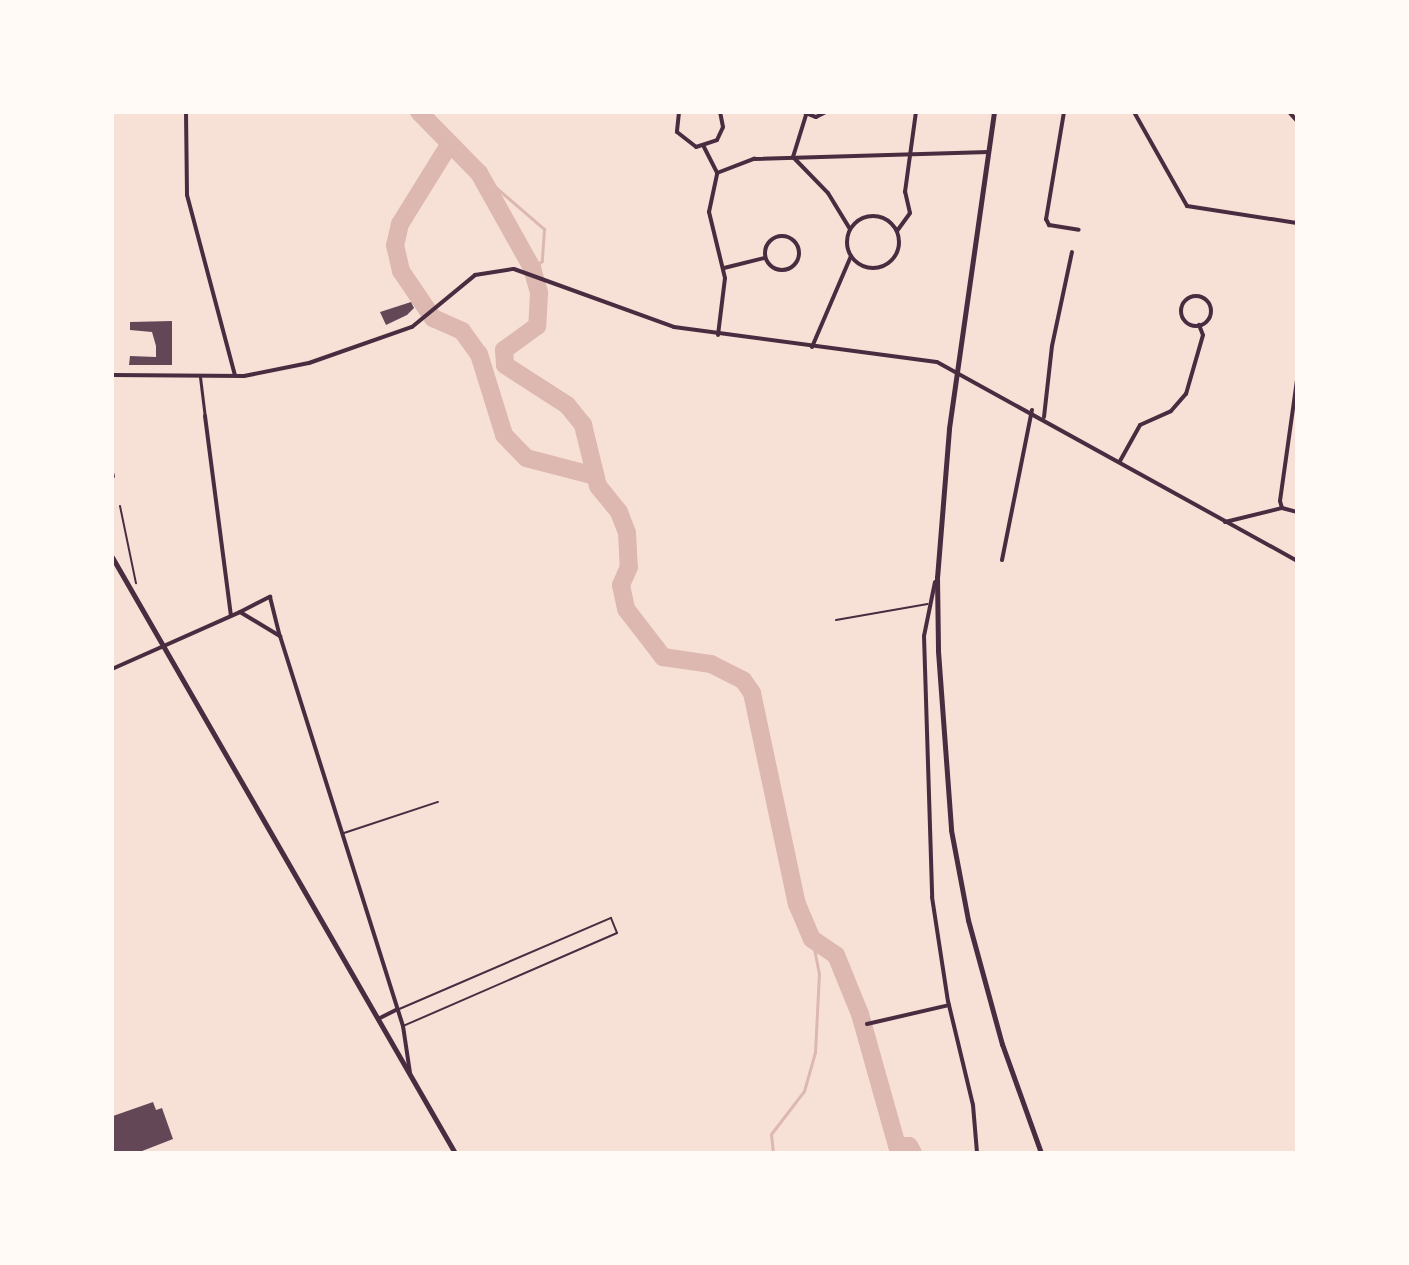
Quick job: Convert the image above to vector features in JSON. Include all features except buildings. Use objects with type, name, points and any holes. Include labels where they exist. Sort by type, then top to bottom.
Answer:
[{"type":"street","points":[[186,112],[187,195],[235,376]]},
{"type":"street","points":[[679,112],[676,125],[682,139],[704,147],[717,173],[709,212],[724,268],[718,335]]},
{"type":"street","points":[[704,147],[721,134],[720,112]]},
{"type":"street","points":[[793,157],[805,113],[826,112]]},
{"type":"street","points":[[851,256],[873,268],[889,263],[899,248],[897,231],[910,213],[905,192],[914,151],[916,112]]},
{"type":"street","points":[[994,112],[958,376],[936,602],[945,775],[968,920],[1002,1044],[1041,1153]]},
{"type":"street","points":[[1064,112],[1046,219],[1049,225],[1079,230]]},
{"type":"street","points":[[1134,112],[1187,206],[1297,223]]},
{"type":"street","points":[[1289,112],[1297,121]]},
{"type":"street","points":[[717,173],[754,159],[914,151],[989,152]]},
{"type":"street","points":[[793,157],[828,193],[850,229],[851,256],[812,347]]},
{"type":"street","points":[[850,229],[862,218],[878,216],[897,231]]},
{"type":"street","points":[[773,238],[790,238],[798,246],[797,263],[788,270],[772,267],[765,258],[773,238]]},
{"type":"street","points":[[1044,417],[1052,346],[1072,252]]},
{"type":"street","points":[[724,268],[765,258]]},
{"type":"street","points":[[112,375],[235,376],[309,363],[423,320],[475,275],[525,272],[647,319],[718,335],[937,362],[958,376],[1032,410],[1223,522],[1297,561]]},
{"type":"street","points":[[1120,461],[1140,425],[1171,411],[1186,394],[1203,335],[1199,325],[1183,317],[1185,302],[1193,297],[1202,297],[1211,308],[1210,317],[1199,325]]},
{"type":"street","points":[[200,377],[231,615]]},
{"type":"street","points":[[1282,508],[1297,380]]},
{"type":"street","points":[[1002,560],[1032,410]]},
{"type":"street","points":[[1223,522],[1282,508],[1297,512]]},
{"type":"street","points":[[112,557],[455,1153]]},
{"type":"street","points":[[937,577],[928,604],[924,700],[932,897],[949,1005],[973,1105],[977,1153]]},
{"type":"street","points":[[112,669],[270,597],[403,1026],[410,1075]]},
{"type":"street","points":[[928,604],[936,602]]},
{"type":"street","points":[[240,612],[280,636]]},
{"type":"street","points":[[867,1024],[949,1005]]},
{"type":"street","points":[[378,1019],[396,1010]]},
{"type":"lane","points":[[836,620],[928,604]]},
{"type":"lane","points":[[341,833],[438,802]]},
{"type":"lane","points":[[396,1010],[611,918],[617,933],[403,1026]]},
{"type":"path","points":[[112,468],[114,477]]},
{"type":"path","points":[[120,506],[141,608]]},
{"type":"waterway","points":[[419,112],[479,173],[532,268],[539,293],[537,326],[504,350],[505,365],[567,405],[583,425],[598,486],[619,512],[627,533],[629,567],[621,585],[626,609],[663,657],[711,664],[743,680],[752,693],[797,904],[812,939],[836,955],[860,1014],[897,1146],[909,1146],[913,1153]]},
{"type":"waterway","points":[[449,145],[400,224],[395,245],[401,271],[433,318],[462,331],[479,354],[504,435],[526,458],[595,476]]},
{"type":"waterway","points":[[479,173],[544,229],[542,261],[532,268]]},
{"type":"waterway","points":[[773,1153],[771,1134],[804,1091],[815,1052],[819,974],[812,939]]}]
